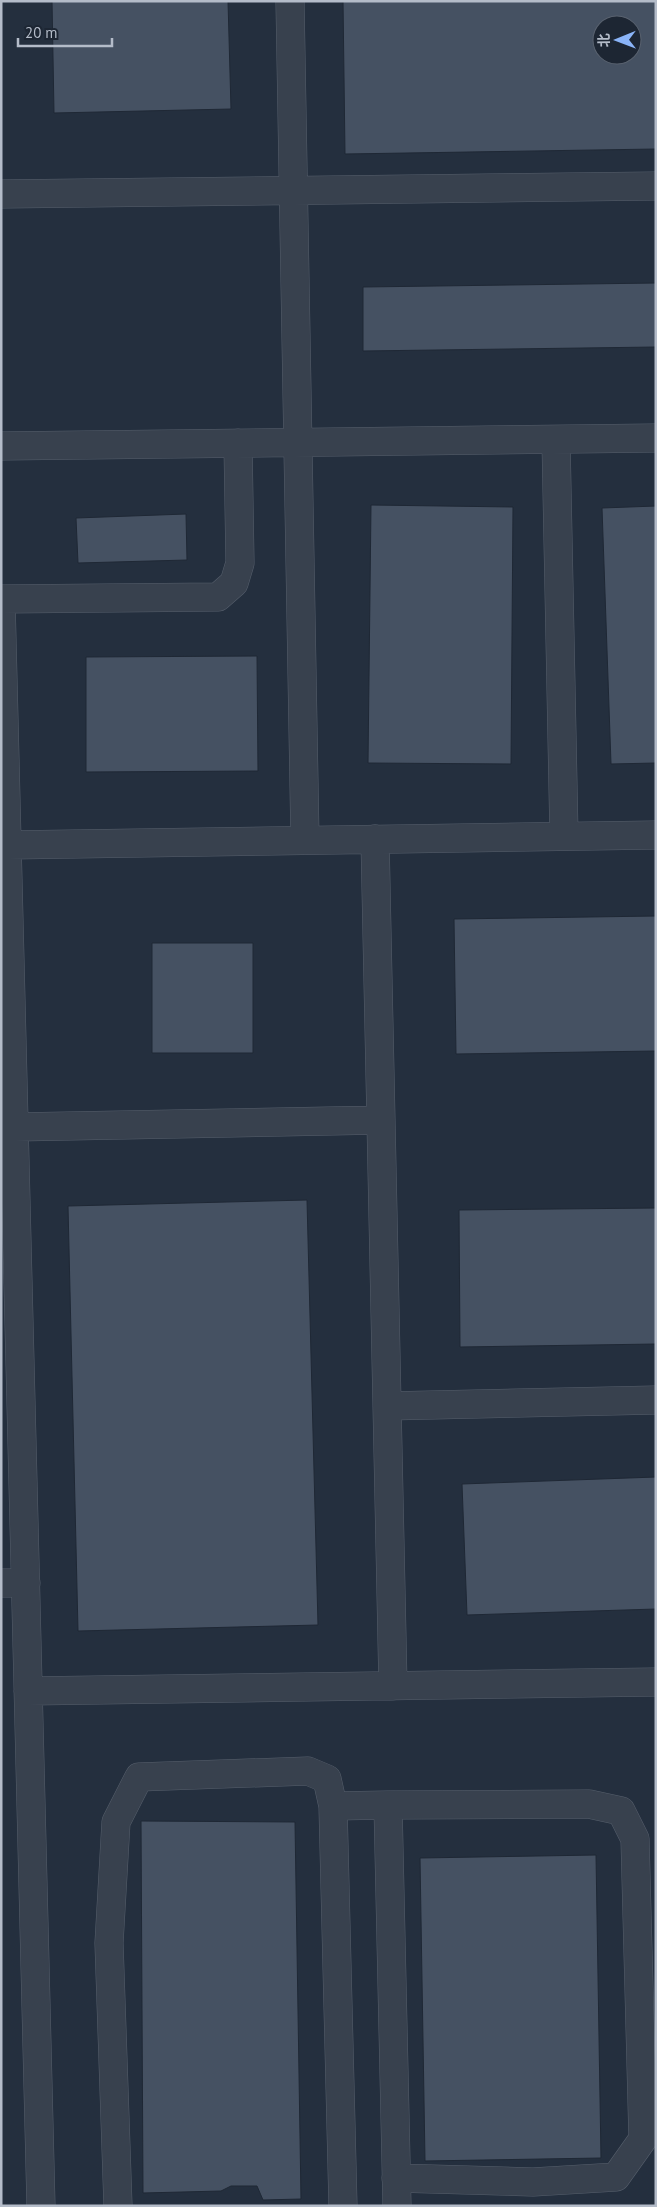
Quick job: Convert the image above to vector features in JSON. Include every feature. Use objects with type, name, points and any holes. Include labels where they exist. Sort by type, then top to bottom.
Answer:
[{"type":"lane","points":[[290,1],[305,840]]},
{"type":"lane","points":[[1,194],[656,186]]},
{"type":"lane","points":[[1,446],[656,438]]},
{"type":"lane","points":[[556,440],[564,836]]},
{"type":"lane","points":[[41,2206],[28,1692],[14,1583],[15,1128],[5,910],[8,845],[1,600],[218,596],[234,583],[240,563],[238,443]]},
{"type":"lane","points":[[8,845],[656,835]]},
{"type":"lane","points":[[376,839],[393,1686]]},
{"type":"lane","points":[[15,1128],[381,1120]]},
{"type":"lane","points":[[387,1406],[656,1400]]},
{"type":"lane","points":[[28,1692],[656,1682]]},
{"type":"lane","points":[[118,2206],[109,1943],[116,1822],[138,1778],[308,1771],[327,1779],[333,1806],[343,2206]]},
{"type":"lane","points":[[333,1806],[589,1804],[621,1811],[635,1840],[643,2139],[616,2177],[533,2182],[396,2178]]},
{"type":"lane","points":[[388,1805],[396,2206]]},
{"type":"building","points":[[52,1],[228,1],[231,109],[54,113]]},
{"type":"building","points":[[343,1],[656,1],[656,149],[345,154]]},
{"type":"building","points":[[656,283],[656,347],[363,351],[363,287]]},
{"type":"building","points":[[371,505],[513,507],[511,764],[368,763]]},
{"type":"building","points":[[656,506],[656,763],[611,764],[602,508]]},
{"type":"building","points":[[186,514],[187,560],[78,563],[76,518]]},
{"type":"building","points":[[257,656],[258,771],[86,772],[86,657]]},
{"type":"building","points":[[656,916],[656,1051],[456,1054],[454,919]]},
{"type":"building","points":[[152,943],[253,943],[253,1053],[152,1053]]},
{"type":"building","points":[[307,1200],[318,1625],[78,1631],[68,1206]]},
{"type":"building","points":[[656,1208],[656,1344],[460,1347],[459,1210]]},
{"type":"building","points":[[656,1477],[656,1609],[467,1615],[462,1484]]},
{"type":"building","points":[[141,1821],[295,1822],[301,2199],[263,2200],[257,2186],[231,2186],[221,2191],[143,2193]]},
{"type":"building","points":[[596,1855],[601,2158],[425,2161],[420,1858]]}]
